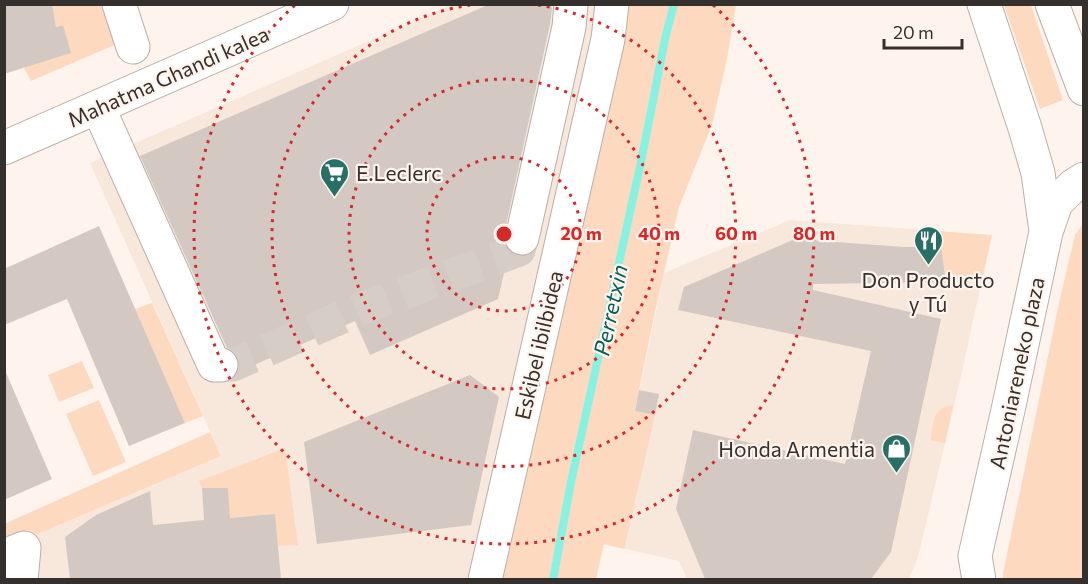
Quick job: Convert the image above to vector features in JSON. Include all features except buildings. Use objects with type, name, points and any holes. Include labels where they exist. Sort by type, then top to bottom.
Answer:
[{"type":"main road","points":[[119,4],[133,47]]},
{"type":"main road","name":"Mahatma Ghandi kalea","points":[[4,148],[332,4]]},
{"type":"main road","points":[[522,238],[569,27],[571,4]]},
{"type":"main road","name":"Eskibel ibilbidea","points":[[485,579],[605,50],[612,4]]},
{"type":"main road","points":[[984,4],[1038,173],[1046,232]]},
{"type":"main road","points":[[1052,4],[1083,89]]},
{"type":"main road","points":[[98,107],[214,364],[221,365]]},
{"type":"main road","name":"Antoniareneko plaza","points":[[973,572],[1046,232],[1056,203],[1083,179]]},
{"type":"main road","points":[[4,556],[24,548],[21,579]]},
{"type":"shaded area","points":[[52,5],[106,5],[119,43],[31,81],[24,68],[63,25],[56,27]]},
{"type":"shaded area","points":[[451,5],[603,5],[475,579],[5,580],[5,548],[221,456],[90,163]]},
{"type":"shaded area","points":[[627,5],[736,5],[712,125],[679,207],[635,410],[655,415],[624,549],[604,544],[596,579],[498,580]]},
{"type":"shaded area","points":[[1004,5],[1031,5],[1063,100],[1040,109]]},
{"type":"shaded area","points":[[790,220],[992,235],[918,557],[909,579],[687,579],[679,561],[604,544],[664,273]]},
{"type":"shaded area","points":[[1083,224],[1083,579],[1003,579],[1059,303],[1075,235]]},
{"type":"shaded area","points":[[920,230],[992,235],[982,280],[946,282],[941,247],[918,247]]},
{"type":"shaded area","points":[[152,303],[203,416],[185,423],[135,309]]},
{"type":"shaded area","points":[[82,361],[94,388],[59,402],[48,375]]},
{"type":"shaded area","points":[[99,400],[126,462],[93,476],[66,414]]},
{"type":"shaded area","points":[[953,406],[945,443],[931,440],[936,416],[942,408]]},
{"type":"shaded area","points":[[210,432],[221,456],[5,548],[4,524]]},
{"type":"shaded area","points":[[285,448],[298,545],[278,546],[275,514],[230,518],[228,488],[202,488],[199,481]]},
{"type":"waterway","name":"Perretxin","points":[[553,580],[571,482],[674,4]]},
{"type":"tunnel","points":[[221,365],[233,365],[358,310],[519,250],[522,238]]},
{"type":"place","name":"E.Leclerc","points":[[335,198]]},
{"type":"place","name":"Don Producto y Tú","points":[[928,266]]},
{"type":"place","name":"Honda Armentia","points":[[896,474]]}]
